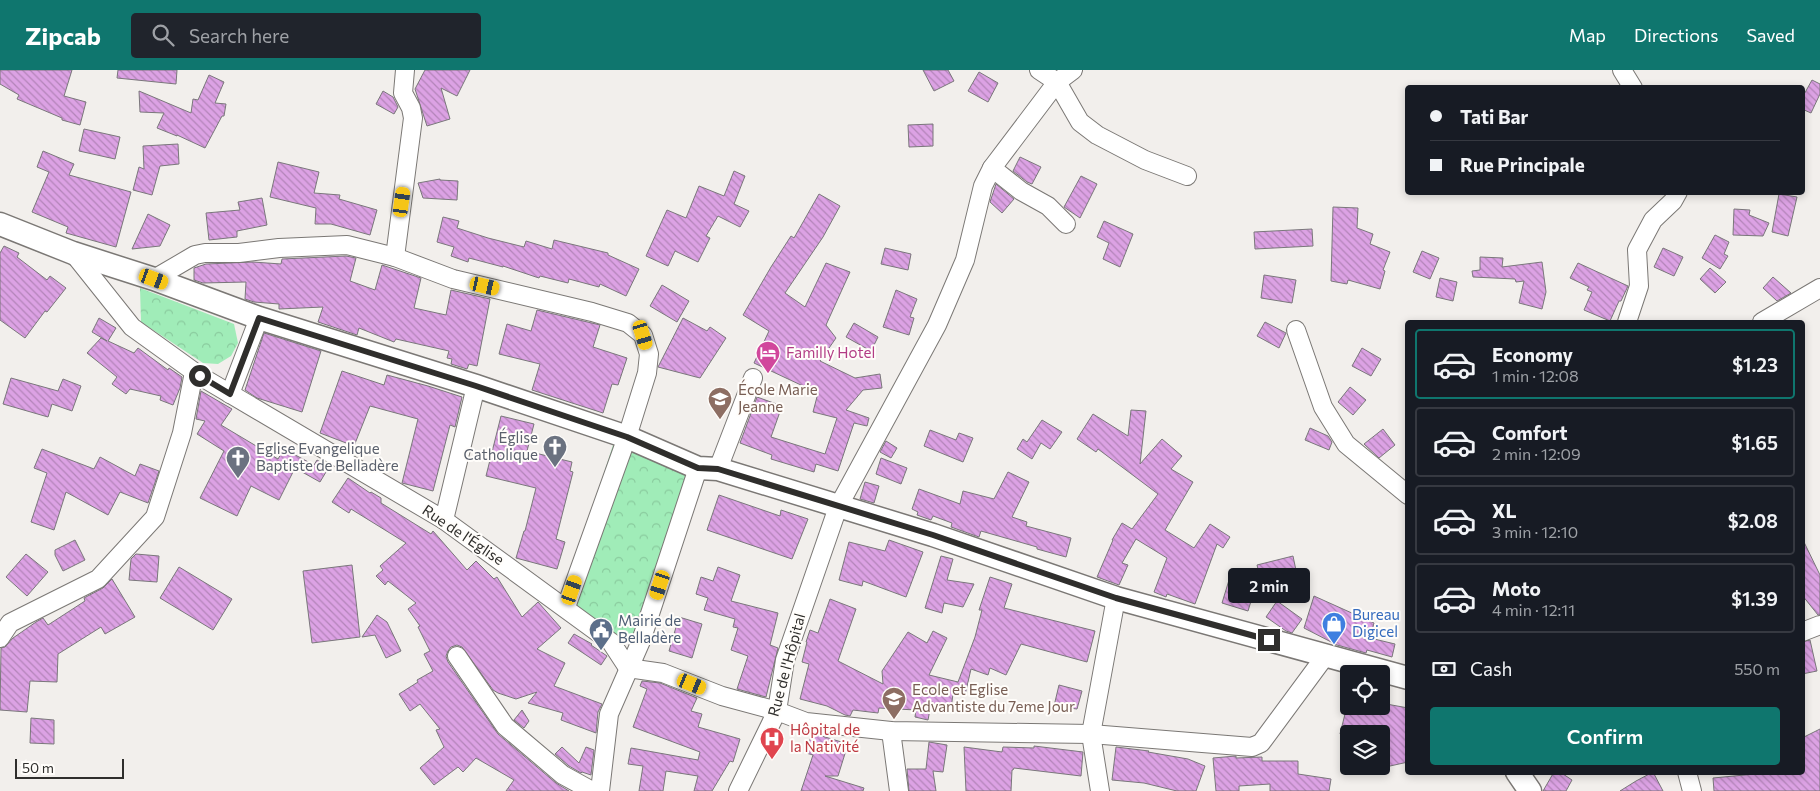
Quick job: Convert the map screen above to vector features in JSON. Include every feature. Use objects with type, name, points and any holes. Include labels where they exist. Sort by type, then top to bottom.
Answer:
[{"type":"main road","points":[[0,224],[73,253],[154,279],[259,318],[476,386],[627,437],[708,469],[933,535],[1116,598],[1405,677]]},
{"type":"main road","points":[[1519,775],[1530,791]]},
{"type":"street","points":[[395,257],[413,118],[411,108],[403,93],[405,70]]},
{"type":"street","points":[[1039,70],[1056,82],[1080,122],[1097,135],[1145,160],[1187,176]]},
{"type":"street","name":"Rue de l'Hôpital","points":[[738,791],[777,711],[785,660],[838,507],[937,325],[965,260],[983,186],[992,168],[1056,82],[1073,70]]},
{"type":"street","points":[[1622,70],[1631,85]]},
{"type":"street","points":[[992,168],[1021,191],[1048,206],[1066,224]]},
{"type":"street","points":[[1629,320],[1639,286],[1637,250],[1653,220],[1673,201],[1676,195]]},
{"type":"street","points":[[154,279],[195,255],[205,253],[239,253],[279,248],[347,245],[395,257],[453,279],[592,312],[628,323],[643,335],[648,354],[647,374],[627,437],[566,607]]},
{"type":"street","name":"Rue de l'Église","points":[[73,253],[132,327],[194,372],[444,520],[566,607],[611,642],[628,668]]},
{"type":"street","points":[[1765,320],[1820,288]]},
{"type":"street","points":[[230,394],[259,318]]},
{"type":"street","points":[[1296,330],[1323,407],[1346,444],[1405,493]]},
{"type":"street","points":[[0,638],[10,623],[98,579],[154,517],[182,433],[194,372]]},
{"type":"street","points":[[600,791],[610,714],[641,641],[708,469],[753,378]]},
{"type":"street","points":[[444,520],[476,386]]},
{"type":"street","points":[[1100,791],[1091,734],[1116,598]]},
{"type":"street","points":[[457,656],[505,726],[563,775],[592,791]]},
{"type":"street","points":[[628,668],[663,673],[722,696],[777,711],[806,722],[891,731],[1091,734],[1252,747],[1261,742],[1326,656]]},
{"type":"street","points":[[891,731],[899,791]]},
{"type":"street","points":[[1688,775],[1692,791]]},
{"type":"green space","points":[[140,288],[234,324],[238,343],[231,356],[218,364],[203,363],[141,322]]},
{"type":"green space","points":[[613,445],[688,469],[662,584],[635,647],[563,600]]},
{"type":"building","points":[[0,70],[72,70],[64,96],[86,102],[80,125],[62,120],[62,118],[17,99],[19,95],[0,84]]},
{"type":"building","points":[[118,70],[177,70],[176,84],[117,78]]},
{"type":"building","points":[[425,70],[470,70],[457,96],[441,88],[450,119],[427,126],[415,89]]},
{"type":"building","points":[[923,70],[948,70],[954,81],[934,91]]},
{"type":"building","points":[[979,72],[998,83],[988,102],[968,91]]},
{"type":"building","points":[[209,75],[224,82],[215,103],[226,104],[224,116],[222,116],[205,148],[157,128],[164,113],[140,112],[139,91],[191,113],[193,99],[198,100]]},
{"type":"building","points":[[1812,80],[1820,84],[1820,94],[1811,113],[1805,110],[1805,93]]},
{"type":"building","points":[[383,91],[393,97],[398,107],[394,114],[376,104]]},
{"type":"building","points":[[933,124],[933,146],[909,147],[908,125]]},
{"type":"building","points":[[84,129],[120,137],[115,159],[79,151]]},
{"type":"building","points":[[178,144],[179,164],[160,166],[152,195],[133,190],[139,167],[144,169],[143,146]]},
{"type":"building","points":[[43,151],[74,164],[69,175],[131,192],[116,247],[66,233],[68,227],[32,212],[49,172],[37,167]]},
{"type":"building","points":[[1020,157],[1041,167],[1032,184],[1013,171]]},
{"type":"building","points":[[278,162],[319,172],[314,193],[340,195],[339,199],[377,210],[370,235],[331,224],[315,224],[316,208],[270,197]]},
{"type":"building","points":[[734,171],[745,176],[734,204],[749,211],[740,227],[718,216],[706,236],[710,238],[698,262],[675,251],[668,266],[646,256],[667,210],[686,218],[699,186],[724,196]]},
{"type":"building","points":[[1081,176],[1097,184],[1080,218],[1064,207]]},
{"type":"building","points":[[440,179],[458,181],[457,200],[423,198],[418,183]]},
{"type":"building","points":[[996,184],[1014,199],[1002,213],[990,202]]},
{"type":"building","points":[[819,194],[840,206],[823,237],[785,293],[805,307],[826,263],[850,272],[826,325],[836,338],[820,361],[855,378],[880,374],[882,388],[863,390],[846,410],[869,418],[867,426],[854,423],[838,471],[816,464],[814,472],[771,459],[772,455],[740,443],[757,397],[782,406],[771,437],[825,454],[837,418],[813,412],[818,393],[754,363],[769,331],[743,315],[791,236],[794,238]]},
{"type":"building","points":[[1779,195],[1797,197],[1788,236],[1772,232]]},
{"type":"building","points":[[262,198],[267,225],[237,231],[237,237],[209,240],[206,213],[240,210],[238,202]]},
{"type":"building","points":[[1333,207],[1358,208],[1357,228],[1373,234],[1370,244],[1390,252],[1383,270],[1385,271],[1380,289],[1348,280],[1347,284],[1331,281]]},
{"type":"building","points":[[1734,209],[1750,210],[1749,215],[1769,223],[1763,236],[1733,235]]},
{"type":"building","points":[[148,214],[170,225],[160,246],[132,249]]},
{"type":"building","points":[[443,217],[459,221],[457,228],[488,238],[524,247],[526,241],[552,249],[554,240],[608,253],[608,255],[639,269],[626,296],[600,284],[599,287],[569,279],[568,283],[540,276],[539,278],[503,266],[469,258],[468,262],[451,256],[454,247],[437,242]]},
{"type":"building","points":[[1104,221],[1133,234],[1120,267],[1103,259],[1109,243],[1097,237]]},
{"type":"building","points":[[1312,229],[1313,246],[1255,249],[1254,232]]},
{"type":"building","points":[[1715,235],[1729,242],[1724,254],[1728,256],[1720,269],[1702,258]]},
{"type":"building","points":[[4,246],[19,253],[17,257],[47,280],[50,276],[66,288],[47,312],[45,311],[25,338],[0,320],[0,253]]},
{"type":"building","points":[[885,248],[911,254],[908,270],[881,264]]},
{"type":"building","points":[[1663,248],[1683,257],[1674,276],[1654,267]]},
{"type":"building","points":[[1422,251],[1439,258],[1430,279],[1413,272]]},
{"type":"building","points":[[346,256],[356,258],[350,281],[375,290],[382,265],[421,278],[414,308],[446,315],[451,290],[490,299],[477,366],[469,364],[467,369],[451,364],[452,359],[447,358],[449,351],[396,339],[394,342],[359,328],[357,335],[318,322],[323,307],[279,309],[279,304],[254,302],[245,299],[246,282],[203,283],[194,280],[194,268],[206,264],[253,262],[281,264],[282,259]]},
{"type":"building","points":[[1480,257],[1503,258],[1502,267],[1542,262],[1546,292],[1542,309],[1519,303],[1524,281],[1516,282],[1515,279],[1473,277],[1472,271],[1480,270]]},
{"type":"building","points":[[1578,263],[1628,286],[1610,320],[1608,320],[1584,310],[1592,292],[1587,290],[1589,287],[1570,278]]},
{"type":"building","points":[[1710,268],[1726,282],[1715,293],[1700,279]]},
{"type":"building","points":[[1264,275],[1296,280],[1292,303],[1261,298]]},
{"type":"building","points":[[1773,277],[1791,293],[1777,301],[1763,288]]},
{"type":"building","points":[[1440,278],[1457,282],[1453,301],[1436,297]]},
{"type":"building","points":[[662,285],[689,301],[677,322],[650,306]]},
{"type":"building","points":[[896,290],[917,299],[910,317],[914,318],[909,335],[883,327]]},
{"type":"building","points":[[537,310],[600,325],[593,347],[627,358],[618,385],[612,384],[603,413],[532,390],[540,364],[499,354],[507,324],[531,331]]},
{"type":"building","points":[[99,318],[116,328],[108,341],[134,353],[138,348],[168,370],[169,368],[182,377],[173,405],[160,400],[161,396],[130,389],[126,394],[112,384],[117,377],[87,353],[101,338],[107,341],[92,332]]},
{"type":"building","points":[[683,318],[707,331],[710,327],[726,338],[700,378],[658,367]]},
{"type":"building","points":[[1265,322],[1286,333],[1279,348],[1257,336]]},
{"type":"building","points":[[854,323],[878,337],[871,351],[846,337]]},
{"type":"building","points":[[264,333],[321,351],[302,412],[257,398],[245,390]]},
{"type":"building","points":[[1362,348],[1381,359],[1371,376],[1352,366]]},
{"type":"building","points":[[342,371],[384,385],[387,375],[462,397],[455,427],[450,425],[433,491],[402,483],[418,419],[370,406],[354,446],[320,433]]},
{"type":"building","points":[[11,378],[58,391],[63,379],[81,386],[72,411],[52,404],[48,417],[3,404]]},
{"type":"building","points":[[1350,387],[1366,400],[1353,415],[1338,402]]},
{"type":"building","points":[[201,391],[232,409],[221,425],[278,459],[284,449],[314,465],[317,460],[329,467],[320,482],[295,468],[279,500],[251,486],[237,516],[200,498],[224,451],[197,434],[205,421],[196,419]]},
{"type":"building","points":[[1131,410],[1146,411],[1140,464],[1162,439],[1182,456],[1171,469],[1193,482],[1165,530],[1194,548],[1210,524],[1230,537],[1223,548],[1217,544],[1195,604],[1167,594],[1166,597],[1154,592],[1167,558],[1136,539],[1122,563],[1128,565],[1119,585],[1097,577],[1112,540],[1122,523],[1132,529],[1158,494],[1098,449],[1096,452],[1077,439],[1093,414],[1128,436]]},
{"type":"building","points":[[501,416],[534,424],[527,451],[572,462],[570,471],[573,472],[556,539],[565,542],[557,569],[516,558],[536,488],[486,476]]},
{"type":"building","points":[[1042,420],[1062,432],[1050,449],[1041,443],[1032,459],[1017,449],[1023,439],[1027,442]]},
{"type":"building","points":[[1310,428],[1328,436],[1332,442],[1329,450],[1305,440]]},
{"type":"building","points":[[1383,429],[1395,445],[1379,458],[1364,444]]},
{"type":"building","points":[[930,430],[956,440],[959,433],[973,438],[963,462],[924,446]]},
{"type":"building","points":[[886,441],[897,448],[891,458],[880,452]]},
{"type":"building","points":[[42,449],[94,469],[100,457],[135,476],[140,464],[159,471],[148,503],[120,492],[108,515],[66,492],[54,530],[31,522],[47,473],[34,468]]},
{"type":"building","points":[[881,458],[907,468],[901,484],[876,474]]},
{"type":"building","points":[[1008,472],[1029,482],[1012,517],[1027,522],[1026,526],[1071,538],[1066,557],[981,531],[979,537],[951,527],[952,523],[933,516],[931,520],[917,515],[918,512],[912,509],[919,489],[960,504],[963,491],[994,499]]},
{"type":"building","points":[[348,478],[381,498],[381,503],[431,534],[433,531],[467,570],[476,561],[494,579],[497,577],[522,617],[538,602],[561,628],[537,649],[565,663],[554,686],[602,704],[598,712],[596,733],[561,720],[563,713],[528,703],[537,692],[516,699],[493,690],[462,647],[457,645],[451,647],[446,656],[448,662],[498,734],[556,783],[569,791],[506,791],[514,780],[476,758],[463,772],[458,767],[434,785],[420,768],[444,747],[436,730],[440,729],[420,704],[410,711],[399,694],[418,682],[417,680],[433,671],[424,654],[430,651],[418,627],[420,626],[408,609],[416,603],[388,581],[385,585],[376,576],[383,570],[380,566],[406,543],[351,509],[349,513],[332,502]]},
{"type":"building","points":[[865,482],[879,486],[874,503],[860,499]]},
{"type":"building","points":[[719,495],[780,516],[781,510],[808,519],[792,559],[707,530]]},
{"type":"building","points":[[75,540],[85,560],[63,571],[55,555],[55,550]]},
{"type":"building","points":[[889,540],[923,552],[906,597],[863,581],[862,586],[839,580],[849,542],[885,551]]},
{"type":"building","points":[[1805,544],[1820,575],[1820,615],[1805,599]]},
{"type":"building","points":[[26,554],[48,572],[27,596],[6,577]]},
{"type":"building","points":[[136,554],[159,556],[157,582],[129,580],[131,559]]},
{"type":"building","points":[[941,556],[953,559],[947,580],[974,584],[963,607],[944,603],[942,613],[925,608]]},
{"type":"building","points":[[1293,556],[1298,580],[1263,589],[1257,565]]},
{"type":"building","points":[[352,565],[360,637],[312,643],[303,571]]},
{"type":"building","points":[[179,567],[232,599],[213,630],[160,598]]},
{"type":"building","points":[[718,567],[740,575],[731,601],[778,613],[770,645],[778,648],[766,697],[737,689],[748,656],[731,650],[738,628],[733,627],[735,619],[704,610],[708,598],[696,594],[701,577],[713,581]]},
{"type":"building","points":[[990,577],[1012,584],[1004,608],[1095,631],[1087,662],[1021,644],[1006,675],[990,668],[988,675],[971,669],[965,695],[953,694],[951,709],[931,704],[928,720],[915,717],[916,710],[879,708],[878,713],[853,710],[850,716],[827,706],[800,699],[809,664],[802,662],[806,642],[810,630],[818,633],[830,599],[856,609],[838,661],[883,684],[882,671],[908,632],[927,643],[933,631],[947,638],[929,675],[958,682],[975,637],[982,610],[979,610]]},
{"type":"building","points":[[112,579],[135,617],[105,634],[101,627],[58,654],[57,682],[30,681],[27,712],[0,710],[1,648],[5,647],[13,638],[43,618],[48,625],[85,601],[84,598],[103,588]]},
{"type":"building","points":[[1229,580],[1255,588],[1248,611],[1222,603]]},
{"type":"building","points":[[1314,596],[1374,623],[1370,638],[1395,644],[1392,657],[1367,650],[1366,653],[1337,645],[1304,628]]},
{"type":"building","points":[[1277,601],[1302,619],[1292,633],[1266,617]]},
{"type":"building","points":[[377,615],[387,622],[401,651],[386,658],[375,635],[362,637]]},
{"type":"building","points":[[679,617],[702,624],[692,658],[669,651]]},
{"type":"building","points":[[574,634],[592,644],[607,656],[601,665],[568,643]]},
{"type":"building","points":[[1810,640],[1817,671],[1805,673],[1805,641]]},
{"type":"building","points":[[642,681],[660,683],[697,698],[691,711],[702,714],[698,727],[740,739],[733,762],[730,761],[712,791],[694,791],[698,776],[666,771],[663,791],[639,791],[643,766],[628,764],[631,748],[698,760],[700,752],[633,727],[647,689],[640,686]]},
{"type":"building","points":[[1059,685],[1082,691],[1077,709],[1054,706]]},
{"type":"building","points":[[1390,705],[1405,707],[1405,763],[1390,766],[1390,725],[1342,725],[1345,715],[1390,715]]},
{"type":"building","points":[[522,710],[529,721],[524,728],[514,720]]},
{"type":"building","points":[[31,718],[54,720],[54,744],[30,743]]},
{"type":"building","points":[[1820,729],[1820,791],[1714,791],[1713,778],[1744,775],[1805,775],[1805,736]]},
{"type":"building","points":[[812,733],[848,744],[838,776],[825,776],[864,788],[863,791],[801,791],[813,755],[806,753]]},
{"type":"building","points":[[929,742],[947,745],[943,772],[933,771],[936,791],[909,791],[907,769],[926,769]]},
{"type":"building","points":[[1034,746],[1083,752],[1081,776],[1014,768],[1012,770],[1011,791],[966,791],[964,747],[1002,752],[1003,747],[1034,748]]},
{"type":"building","points":[[562,747],[579,763],[586,747],[594,750],[591,775],[581,773],[569,766],[555,754]]},
{"type":"building","points":[[1116,747],[1188,759],[1205,766],[1196,791],[1177,791],[1144,783],[1112,780]]},
{"type":"building","points":[[1236,756],[1236,758],[1262,757],[1262,761],[1298,761],[1298,774],[1331,779],[1329,791],[1270,791],[1270,784],[1239,786],[1239,791],[1216,791],[1213,758]]},
{"type":"building","points":[[1552,775],[1564,775],[1572,780],[1566,791],[1543,791]]},
{"type":"building","points":[[1647,775],[1655,775],[1663,791],[1620,791]]},
{"type":"place","name":"Familly Hotel","points":[[768,374]]},
{"type":"place","name":"École Marie Jeanne","points":[[720,420]]},
{"type":"place","name":"Église Catholique","points":[[555,468]]},
{"type":"place","name":"Eglise Evangelique Baptiste de Belladère","points":[[238,479]]},
{"type":"place","name":"Bureau Digicel","points":[[1334,645]]},
{"type":"place","name":"Mairie de Belladère","points":[[601,651]]},
{"type":"place","name":"Ecole et Eglise Advantiste du 7eme Jour","points":[[894,720]]},
{"type":"place","name":"Hôpital de la Nativité","points":[[772,760]]},
{"type":"route","points":[[200,376],[230,394],[259,318],[476,386],[627,437],[698,468],[718,469],[933,535],[1116,598],[1269,640]]}]
